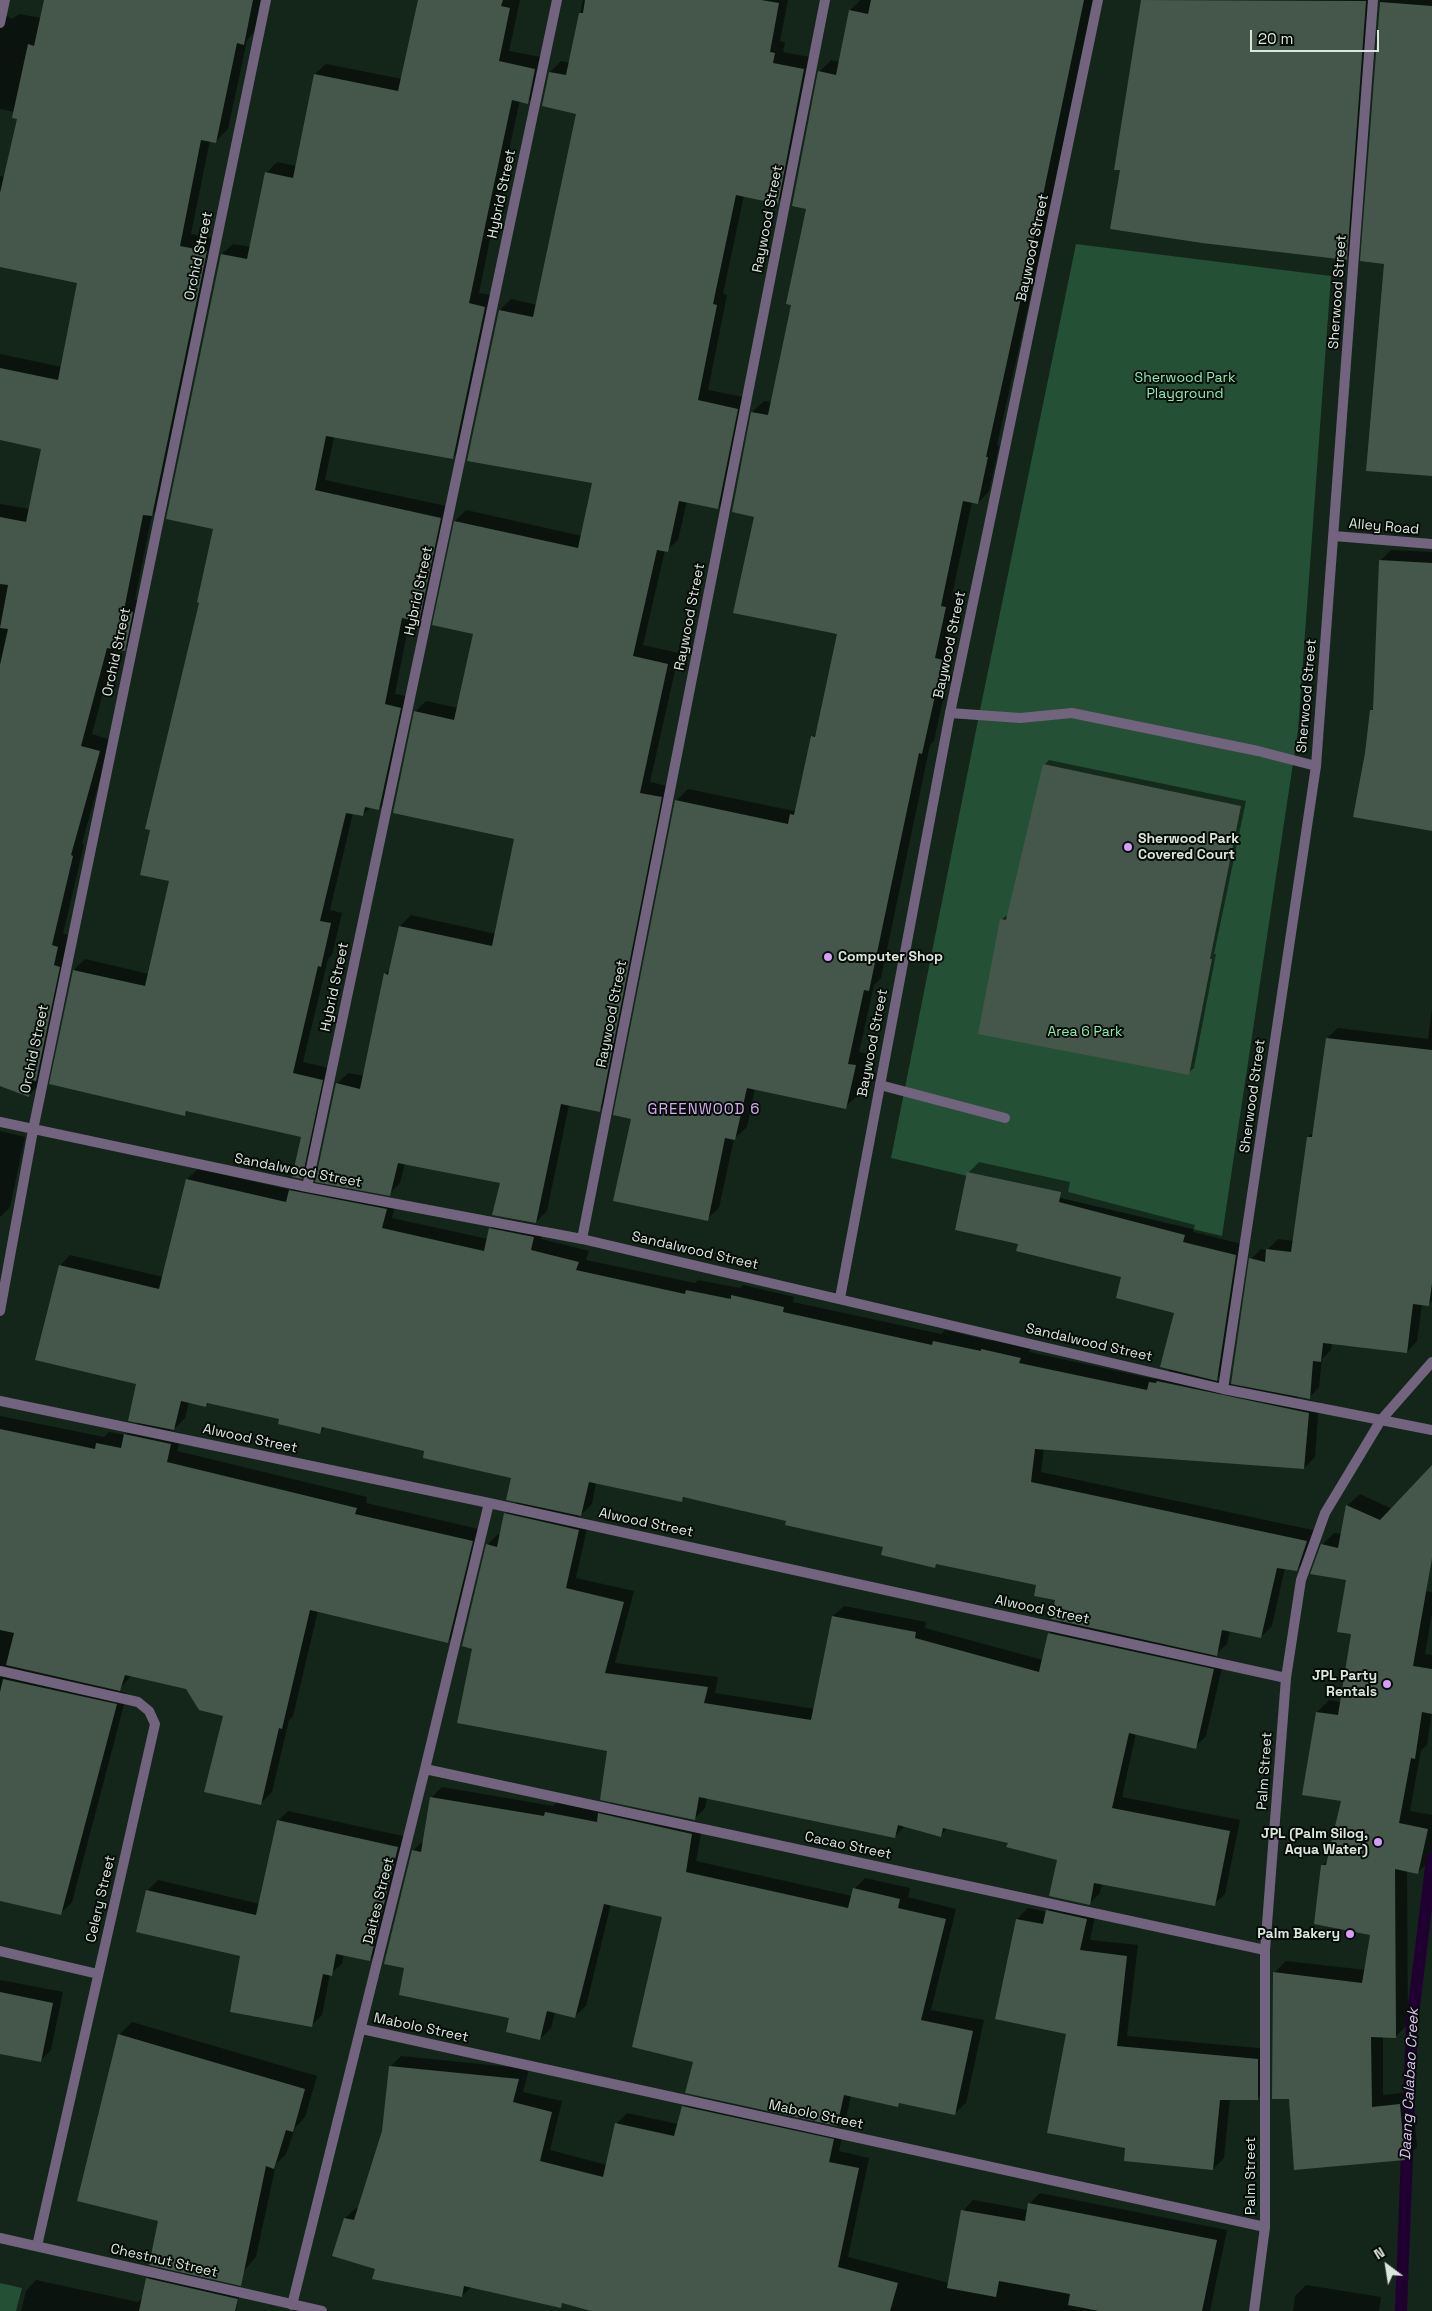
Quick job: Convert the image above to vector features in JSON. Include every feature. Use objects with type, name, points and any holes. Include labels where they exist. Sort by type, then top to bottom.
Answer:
[{"type":"street","points":[[0,23],[5,0]]},
{"type":"street","name":"Orchid Street","points":[[0,1311],[33,1130],[266,0]]},
{"type":"street","name":"Hybrid Street","points":[[307,1187],[557,0]]},
{"type":"street","name":"Raywood Street","points":[[582,1239],[825,0]]},
{"type":"street","name":"Baywood Street","points":[[840,1298],[950,713],[1098,0]]},
{"type":"street","name":"Sherwood Street","points":[[1223,1389],[1316,766],[1373,0]]},
{"type":"street","name":"Alley Road","points":[[1334,536],[1432,544]]},
{"type":"street","points":[[950,713],[1020,718],[1072,713],[1316,766]]},
{"type":"street","points":[[880,1085],[1006,1118]]},
{"type":"street","name":"Sandalwood Street","points":[[0,1122],[307,1187],[582,1239],[1223,1389],[1432,1430]]},
{"type":"street","name":"Palm Street","points":[[1254,2311],[1265,2227],[1265,1950],[1286,1678],[1301,1580],[1326,1514],[1381,1420],[1432,1362]]},
{"type":"street","name":"Alwood Street","points":[[0,1401],[489,1503],[1286,1678]]},
{"type":"street","name":"Daites Street","points":[[292,2305],[362,2030],[489,1503]]},
{"type":"street","name":"Celery Street","points":[[0,1671],[138,1702],[149,1711],[155,1724],[37,2246]]},
{"type":"street","name":"Cacao Street","points":[[425,1769],[1265,1950]]},
{"type":"street","points":[[0,1951],[98,1974]]},
{"type":"street","name":"Mabolo Street","points":[[362,2030],[1265,2227]]},
{"type":"street","name":"Chestnut Street","points":[[0,2238],[322,2311]]},
{"type":"green space","name":"Area 6 Park","points":[[1076,244],[1331,276],[1298,730],[1222,1236],[891,1158],[980,710]]},
{"type":"green space","points":[[0,2283],[22,2288],[16,2311],[0,2311]]},
{"type":"building","points":[[44,0],[253,0],[244,45],[237,43],[216,143],[201,140],[180,246],[207,251],[152,516],[143,515],[124,610],[133,612],[125,651],[107,648],[81,746],[100,751],[71,855],[73,856],[52,945],[58,947],[54,965],[60,967],[36,1081],[32,1080],[29,1097],[0,1086],[0,665],[8,629],[0,628],[8,585],[0,584],[0,517],[26,522],[41,449],[0,440],[0,368],[58,380],[77,283],[0,267],[0,193],[17,119],[12,118],[28,44],[34,46]]},
{"type":"building","points":[[418,0],[503,0],[501,6],[510,8],[499,61],[535,69],[528,104],[512,100],[487,217],[469,303],[485,307],[453,459],[326,436],[315,490],[441,518],[419,622],[402,618],[385,704],[401,708],[379,810],[365,807],[363,816],[346,813],[320,921],[331,923],[321,967],[318,966],[293,1073],[323,1080],[302,1179],[292,1177],[301,1137],[186,1111],[185,1116],[49,1084],[73,970],[145,986],[169,881],[140,875],[150,830],[145,829],[199,603],[197,602],[213,529],[166,519],[221,254],[247,259],[265,172],[293,178],[314,74],[398,91]]},
{"type":"building","points":[[585,0],[761,0],[779,3],[770,52],[775,53],[773,63],[804,69],[778,204],[736,195],[713,304],[717,305],[698,400],[738,409],[718,509],[679,501],[668,552],[657,550],[633,656],[668,664],[640,793],[662,797],[600,1112],[561,1104],[536,1223],[492,1215],[500,1183],[398,1163],[390,1196],[315,1182],[336,1083],[360,1089],[384,973],[388,975],[399,926],[492,946],[514,839],[393,813],[414,711],[454,720],[473,634],[432,625],[454,521],[578,548],[592,483],[467,461],[499,310],[533,317],[576,114],[542,106],[549,72],[566,75],[579,13],[583,13]]},
{"type":"building","points":[[871,0],[1084,0],[986,457],[988,457],[978,504],[963,501],[941,606],[946,607],[935,658],[943,660],[922,754],[919,753],[869,991],[864,990],[848,1064],[856,1065],[846,1109],[747,1088],[735,1140],[725,1138],[708,1221],[613,1201],[631,1119],[613,1115],[675,800],[788,824],[790,814],[794,815],[811,736],[815,737],[837,634],[733,613],[754,517],[732,512],[751,412],[768,415],[791,305],[786,304],[806,209],[792,206],[818,71],[836,75],[849,10],[868,14]]},
{"type":"building","points":[[1141,0],[1366,1],[1347,260],[1202,243],[1110,229],[1120,170],[1114,170]]},
{"type":"building","points":[[1380,2],[1432,6],[1432,476],[1366,471],[1384,264],[1360,261]]},
{"type":"building","points":[[1379,560],[1432,563],[1432,831],[1353,817],[1365,753],[1370,710],[1373,710]]},
{"type":"building","points":[[1043,764],[1241,806],[1189,1075],[978,1034],[1000,919],[1006,920]]},
{"type":"building","points":[[1326,1038],[1432,1050],[1432,1283],[1429,1306],[1413,1304],[1407,1353],[1323,1343],[1321,1362],[1313,1361],[1310,1399],[1231,1384],[1249,1258],[1265,1262],[1266,1249],[1291,1252],[1307,1137],[1312,1137]]},
{"type":"building","points":[[967,1172],[1061,1192],[1059,1202],[1185,1235],[1183,1242],[1236,1255],[1217,1381],[1160,1367],[1174,1313],[1116,1298],[1121,1277],[1016,1251],[1018,1244],[955,1230]]},
{"type":"building","points":[[186,1179],[286,1202],[289,1190],[387,1209],[382,1228],[484,1251],[489,1228],[534,1237],[531,1250],[579,1262],[576,1270],[685,1294],[686,1290],[731,1299],[731,1295],[784,1307],[783,1312],[932,1345],[933,1341],[981,1351],[981,1349],[1021,1358],[1019,1363],[1147,1390],[1149,1382],[1156,1383],[1157,1381],[1309,1413],[1304,1469],[1035,1449],[1031,1482],[1307,1541],[1297,1571],[1277,1568],[1261,1638],[1222,1630],[1217,1656],[1051,1619],[1055,1600],[1034,1596],[1036,1585],[936,1564],[935,1568],[881,1555],[883,1547],[785,1525],[786,1521],[683,1497],[682,1502],[589,1482],[581,1516],[506,1500],[511,1478],[423,1458],[424,1451],[322,1427],[320,1434],[278,1424],[279,1419],[207,1403],[206,1407],[181,1401],[174,1430],[128,1421],[136,1384],[35,1360],[59,1265],[159,1289]]},
{"type":"building","points":[[0,1429],[95,1449],[96,1443],[121,1448],[124,1434],[171,1444],[167,1462],[357,1508],[355,1514],[473,1541],[448,1643],[310,1610],[282,1729],[279,1728],[261,1805],[204,1792],[223,1716],[199,1710],[186,1689],[125,1675],[120,1691],[6,1665],[14,1633],[0,1630]]},
{"type":"building","points":[[1432,1465],[1432,1558],[1413,1666],[1432,1669],[1432,1714],[1422,1712],[1415,1759],[1411,1758],[1399,1823],[1428,1829],[1418,1874],[1395,1869],[1396,2038],[1371,2037],[1372,2107],[1400,2104],[1405,2160],[1294,2170],[1289,2099],[1272,2099],[1273,1972],[1362,1983],[1370,1935],[1314,1924],[1321,1865],[1326,1865],[1341,1801],[1302,1795],[1316,1712],[1338,1715],[1351,1634],[1337,1632],[1346,1580],[1310,1574],[1321,1544],[1338,1548],[1346,1505],[1380,1520]]},
{"type":"building","points":[[504,1513],[579,1530],[566,1588],[624,1602],[605,1673],[708,1687],[704,1703],[811,1720],[832,1616],[916,1632],[915,1638],[1039,1672],[1048,1633],[1214,1669],[1196,1749],[1129,1733],[1112,1808],[1230,1831],[1215,1906],[1094,1883],[1090,1905],[1049,1896],[1057,1860],[1006,1847],[1008,1843],[943,1828],[941,1837],[898,1825],[895,1838],[699,1797],[695,1820],[600,1800],[607,1751],[457,1723],[472,1649],[462,1646],[486,1544],[497,1547]]},
{"type":"building","points":[[3,1679],[117,1704],[61,1915],[0,1901],[0,1692]]},
{"type":"building","points":[[430,1797],[544,1816],[545,1812],[597,1822],[598,1813],[692,1834],[686,1872],[848,1908],[853,1888],[900,1899],[898,1908],[946,1919],[921,2020],[973,2031],[955,2115],[899,2103],[898,2107],[844,2095],[837,2126],[685,2093],[693,2062],[632,2047],[662,1917],[604,1904],[575,2018],[547,2011],[540,2040],[506,2032],[509,2018],[399,1995],[404,1968],[384,1964],[412,1850],[421,1852]]},
{"type":"building","points":[[277,1820],[398,1847],[370,1961],[336,1954],[332,1976],[323,1974],[312,2027],[230,2012],[240,1956],[136,1932],[146,1890],[256,1915]]},
{"type":"building","points":[[1046,1910],[1087,1919],[1080,1950],[1127,1956],[1117,2046],[1258,2059],[1258,2100],[1220,2100],[1213,2170],[1124,2161],[1125,2148],[1047,2133],[1066,2034],[995,2019],[1016,1919],[1043,1924]]},
{"type":"building","points":[[0,1992],[53,2003],[41,2062],[0,2054]]},
{"type":"building","points":[[118,2034],[305,2089],[293,2132],[286,2130],[274,2169],[266,2166],[241,2286],[149,2265],[158,2221],[77,2201]]},
{"type":"building","points":[[389,2066],[519,2079],[513,2102],[552,2112],[540,2161],[603,2177],[615,2123],[674,2136],[682,2106],[834,2139],[829,2162],[859,2168],[838,2267],[898,2283],[890,2311],[591,2311],[562,2303],[561,2308],[464,2286],[462,2297],[372,2279],[375,2269],[332,2256],[344,2218],[354,2220],[382,2131]]},
{"type":"building","points":[[1028,2203],[1217,2240],[1202,2311],[1099,2311],[1068,2305],[1070,2294],[999,2281],[996,2297],[947,2288],[961,2210],[1025,2221]]},
{"type":"building","points":[[146,2278],[238,2299],[235,2311],[139,2311]]},
{"type":"waterway","name":"Daang Calabao Creek","points":[[1401,2311],[1412,2022],[1432,1859]]},
{"type":"place","name":"Sherwood Park Covered Court","points":[[1128,847]]},
{"type":"place","name":"Computer Shop","points":[[828,957]]},
{"type":"place","name":"JPL Party Rentals","points":[[1387,1684]]},
{"type":"place","name":"JPL (Palm Silog, Aqua Water)","points":[[1378,1842]]},
{"type":"place","name":"Palm Bakery","points":[[1350,1934]]},
{"type":"district","name":"GREENWOOD 6","points":[[704,1110]]},
{"type":"park label","name":"Sherwood Park Playground","points":[[1185,386]]}]
